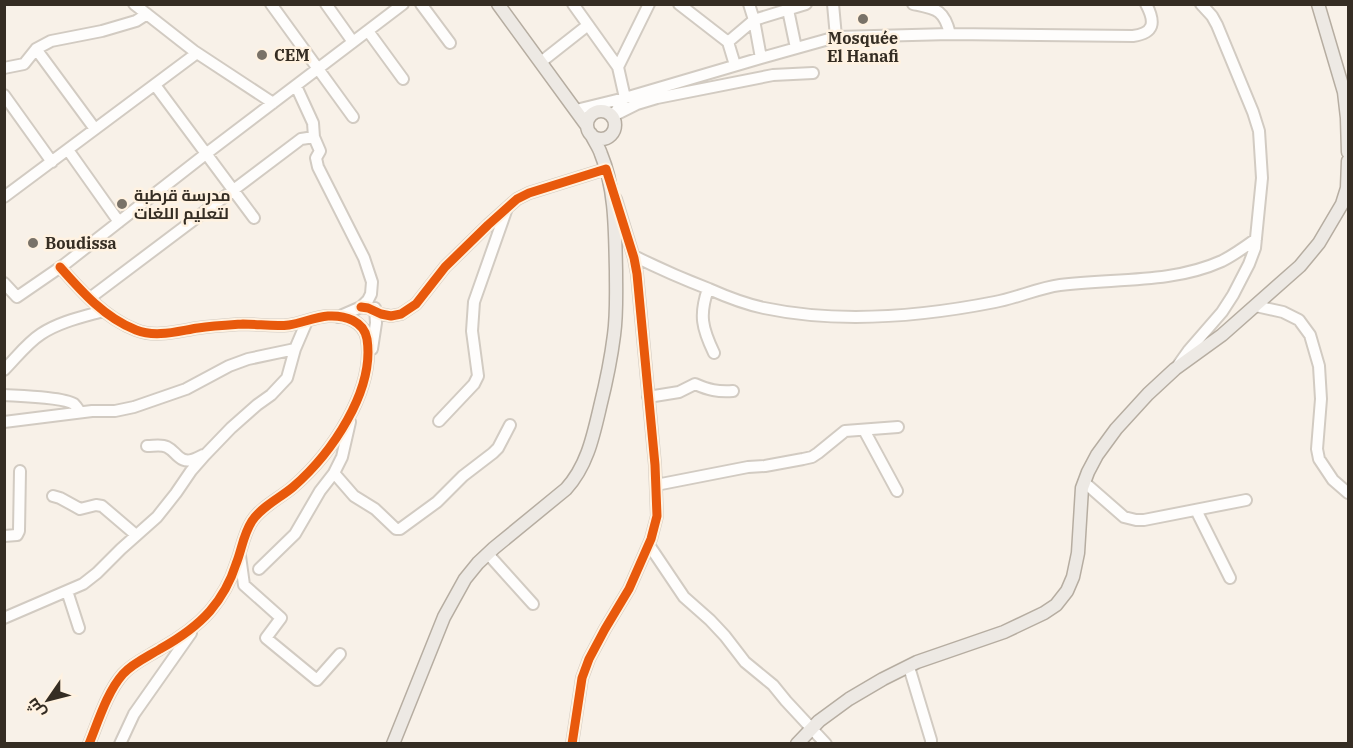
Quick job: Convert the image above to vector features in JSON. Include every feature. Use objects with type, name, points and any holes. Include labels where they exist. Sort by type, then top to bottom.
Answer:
[{"type":"main road","points":[[1318,4],[1344,92],[1348,152]]},
{"type":"main road","points":[[500,5],[594,137],[603,139],[614,131]]},
{"type":"main road","points":[[393,744],[444,617],[465,579],[488,554],[566,489],[584,464],[591,445],[609,368],[616,310],[613,202],[601,152],[589,130],[590,117],[596,112],[605,112],[612,117],[615,124],[606,169]]},
{"type":"main road","points":[[797,744],[812,728],[849,699],[883,679],[917,662],[1004,632],[1056,605],[1067,591],[1073,577],[1078,553],[1080,507],[1084,482],[1097,455],[1116,429],[1148,394],[1175,369],[1222,335],[1300,266],[1319,243],[1342,204],[1347,188],[1348,161]]},
{"type":"street","points":[[134,4],[197,53],[273,103]]},
{"type":"street","points":[[271,4],[353,117]]},
{"type":"street","points":[[326,4],[353,42]]},
{"type":"street","points":[[4,283],[17,297],[60,267],[404,4]]},
{"type":"street","points":[[421,4],[450,43]]},
{"type":"street","points":[[573,4],[618,67],[625,98],[612,117]]},
{"type":"street","points":[[618,67],[649,4]]},
{"type":"street","points":[[679,4],[728,42],[735,65]]},
{"type":"street","points":[[749,4],[760,58]]},
{"type":"street","points":[[728,42],[754,20],[788,7],[806,4]]},
{"type":"street","points":[[833,4],[836,37]]},
{"type":"street","points":[[913,4],[932,8],[943,15],[947,20],[950,34]]},
{"type":"street","points":[[576,110],[836,37],[950,34],[1133,36],[1150,30],[1152,22],[1146,4]]},
{"type":"street","points":[[1175,369],[1222,312],[1249,264],[1255,248],[1262,178],[1259,131],[1253,112],[1212,16],[1201,4]]},
{"type":"street","points":[[788,7],[796,48]]},
{"type":"street","points":[[4,68],[24,64],[36,49],[51,41],[102,31],[136,21],[147,14]]},
{"type":"street","points":[[541,62],[588,25]]},
{"type":"street","points":[[368,31],[403,79]]},
{"type":"street","points":[[36,49],[95,129]]},
{"type":"street","points":[[6,193],[52,162],[197,53]]},
{"type":"street","points":[[612,117],[637,104],[657,98],[773,75],[813,73]]},
{"type":"street","points":[[155,85],[254,218]]},
{"type":"street","points":[[259,569],[295,534],[342,457],[367,367],[376,323],[372,282],[364,258],[318,167],[316,158],[320,151],[314,137],[313,123],[296,86]]},
{"type":"street","points":[[4,95],[52,162]]},
{"type":"street","points":[[90,298],[301,139],[314,137]]},
{"type":"street","points":[[68,150],[119,222]]},
{"type":"street","points":[[361,307],[391,316],[400,314],[416,304],[445,267],[517,199],[529,193],[606,169],[634,256],[637,274],[657,516],[649,545],[629,590],[604,629],[589,659],[582,678],[572,744]]},
{"type":"street","points":[[439,421],[476,380],[472,331],[474,302],[506,210]]},
{"type":"street","points":[[634,256],[708,289],[763,308],[826,316],[879,318],[996,302],[1059,285],[1132,280],[1193,271],[1224,260],[1256,239]]},
{"type":"street","points":[[60,267],[103,311],[136,330],[150,334],[244,324],[289,325],[330,316],[354,320],[366,333],[369,349],[367,367]]},
{"type":"street","points":[[338,317],[361,307],[368,300],[372,282]]},
{"type":"street","points":[[708,289],[702,305],[702,313],[706,335],[714,353]]},
{"type":"street","points":[[1256,306],[1283,312],[1299,320],[1310,334],[1320,366],[1321,399],[1317,449],[1319,459],[1334,480],[1348,493]]},
{"type":"street","points":[[5,369],[40,334],[103,311]]},
{"type":"street","points":[[4,618],[82,584],[157,517],[205,455],[231,428],[281,386],[287,378],[307,321]]},
{"type":"street","points":[[4,422],[134,407],[186,389],[228,366],[248,359],[295,350]]},
{"type":"street","points":[[648,397],[679,392],[695,384],[720,392],[733,391]]},
{"type":"street","points":[[4,395],[68,402],[75,405],[80,412]]},
{"type":"street","points":[[89,744],[114,688],[123,674],[138,661],[187,633],[210,610],[228,584],[245,534],[253,519],[310,472],[352,415]]},
{"type":"street","points":[[334,473],[354,496],[375,509],[396,529],[400,529],[437,502],[493,453],[510,425]]},
{"type":"street","points":[[656,485],[812,457],[845,431],[898,427]]},
{"type":"street","points":[[864,430],[897,491]]},
{"type":"street","points":[[147,447],[170,448],[184,460],[205,455]]},
{"type":"street","points":[[4,536],[17,535],[19,531],[20,471]]},
{"type":"street","points":[[1084,482],[1124,517],[1137,520],[1246,500]]},
{"type":"street","points":[[53,496],[80,509],[96,505],[102,506],[136,535]]},
{"type":"street","points":[[1196,510],[1230,578]]},
{"type":"street","points":[[649,545],[684,597],[710,620],[745,662],[773,685],[826,744]]},
{"type":"street","points":[[240,552],[244,585],[281,618],[266,638],[316,680],[340,654]]},
{"type":"street","points":[[488,554],[533,604]]},
{"type":"street","points":[[67,591],[79,628]]},
{"type":"street","points":[[120,744],[134,714],[200,621]]},
{"type":"street","points":[[909,667],[931,744]]},
{"type":"cycle path","points":[[361,307],[391,316],[401,314],[416,304],[445,267],[517,199],[529,193],[606,169],[637,274],[655,465],[657,516],[651,539],[629,589],[589,659],[582,678],[572,744]]},
{"type":"cycle path","points":[[60,267],[86,295],[114,319],[144,332],[167,333],[243,324],[283,326],[334,316],[353,320],[362,328],[367,339],[368,359],[364,379],[357,400],[335,439],[322,457],[293,487],[260,511],[252,521],[231,576],[222,595],[210,611],[186,632],[136,663],[117,681],[99,717],[89,744]]},
{"type":"place","name":"Mosquée El Hanafi","points":[[863,19]]},
{"type":"place","name":"CEM","points":[[262,55]]},
{"type":"place","name":"مدرسة قرطبة لتعليم اللغات","points":[[122,204]]},
{"type":"place","name":"Boudissa","points":[[33,243]]}]
